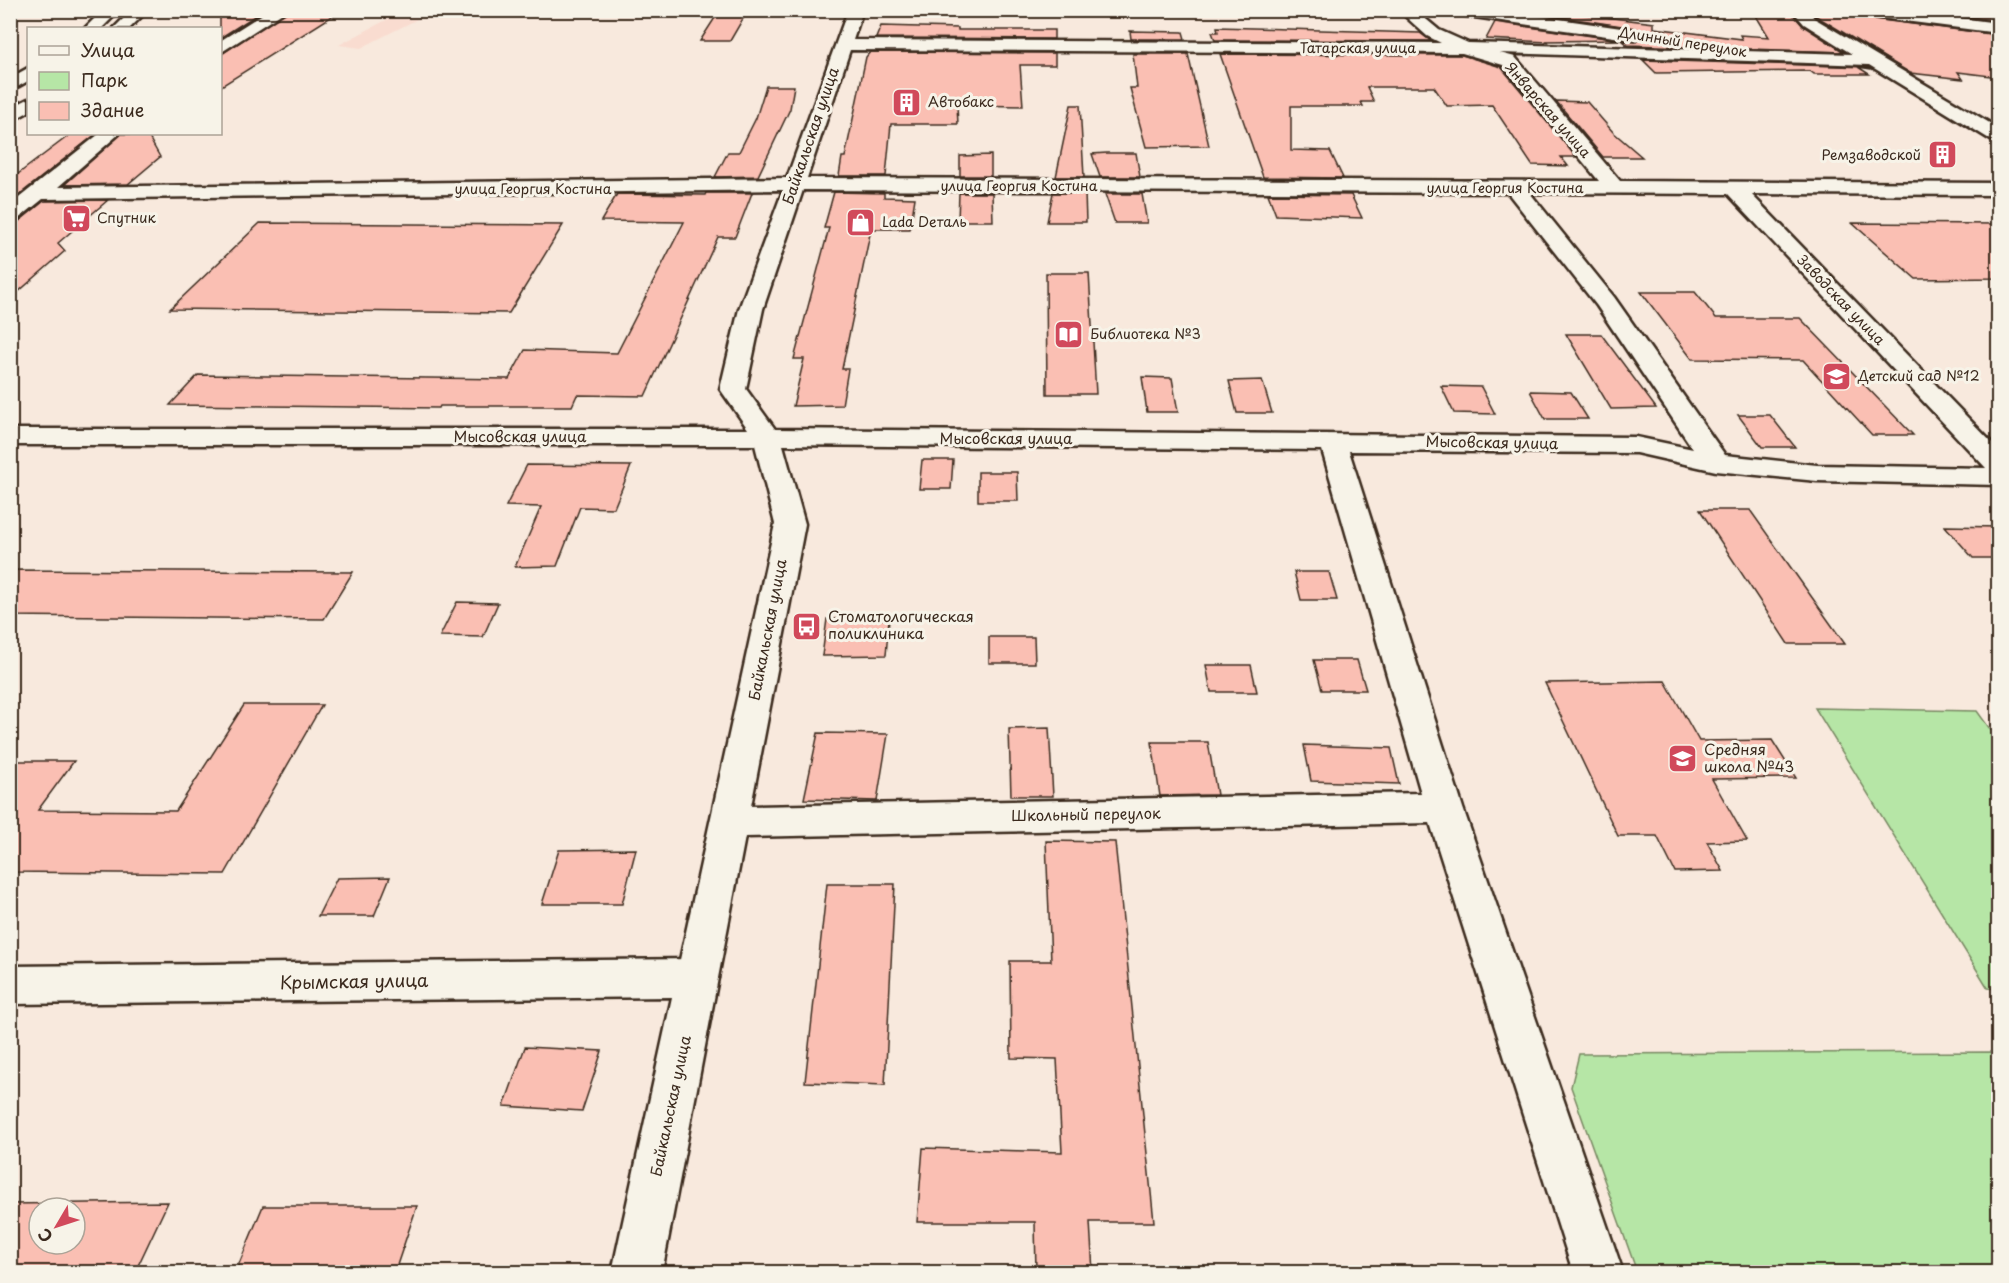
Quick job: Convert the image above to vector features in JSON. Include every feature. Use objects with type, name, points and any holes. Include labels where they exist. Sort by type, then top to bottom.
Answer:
[{"type":"street","points":[[94,27],[113,10]]},
{"type":"street","points":[[123,27],[141,10]]},
{"type":"street","points":[[222,47],[280,10]]},
{"type":"street","name":"Байкальская улица","points":[[637,1272],[790,524],[767,437],[733,389],[751,309],[856,10]]},
{"type":"street","name":"Январская улица","points":[[1415,10],[1413,16],[1432,33],[1469,50],[1509,61],[1615,188]]},
{"type":"street","name":"Длинный переулок","points":[[1460,10],[1764,54]]},
{"type":"street","points":[[1799,10],[1809,21],[1998,136]]},
{"type":"street","points":[[1858,10],[1998,28]]},
{"type":"street","name":"Татарская улица","points":[[843,45],[1764,54],[1872,60]]},
{"type":"street","points":[[10,86],[27,74]]},
{"type":"street","points":[[10,117],[27,105]]},
{"type":"street","points":[[10,216],[109,135]]},
{"type":"street","name":"улица Георгия Костина","points":[[40,193],[795,184],[1998,189]]},
{"type":"street","points":[[1515,188],[1606,302],[1716,463]]},
{"type":"street","name":"Заводская улица","points":[[1734,188],[1998,465]]},
{"type":"street","name":"Мысовская улица","points":[[10,437],[767,437],[1636,444],[1716,463],[1817,473],[1998,477]]},
{"type":"street","points":[[1333,442],[1444,808],[1598,1272]]},
{"type":"street","name":"Школьный переулок","points":[[729,822],[1444,808]]},
{"type":"street","name":"Крымская улица","points":[[10,985],[697,978]]},
{"type":"shaded area","points":[[378,10],[433,11],[361,48],[339,45],[388,19],[370,14]]},
{"type":"green space","points":[[1815,708],[1977,711],[1998,740],[1998,989],[1988,988]]},
{"type":"green space","points":[[1998,1052],[1998,1272],[1637,1272],[1571,1087],[1579,1054]]},
{"type":"building","points":[[220,10],[264,10],[222,37],[222,27],[220,27]]},
{"type":"building","points":[[289,10],[342,10],[222,86],[222,54]]},
{"type":"building","points":[[720,10],[748,10],[730,41],[700,41]]},
{"type":"building","points":[[1515,10],[1571,10],[1572,13],[1654,23],[1654,28],[1742,39],[1740,35],[1769,37],[1753,11],[1790,11],[1803,26],[1844,52],[1628,45],[1623,41],[1636,42],[1645,34],[1635,28]]},
{"type":"building","points":[[1849,10],[1858,17],[1998,35],[1998,77],[1958,72],[1963,79],[1910,73],[1811,11]]},
{"type":"building","points":[[1919,10],[1970,10],[1998,14],[1998,21]]},
{"type":"building","points":[[1495,22],[1620,40],[1548,42],[1486,39]]},
{"type":"building","points":[[881,26],[958,28],[958,30],[1054,30],[1054,39],[876,38]]},
{"type":"building","points":[[1217,27],[1420,33],[1431,41],[1215,40],[1212,32],[1218,32]]},
{"type":"building","points":[[1130,31],[1183,32],[1185,39],[1131,39]]},
{"type":"building","points":[[870,52],[1055,53],[1055,65],[1020,65],[1023,106],[957,105],[958,124],[891,124],[886,176],[839,176],[866,57]]},
{"type":"building","points":[[1133,54],[1188,54],[1209,146],[1146,147],[1130,88],[1137,88]]},
{"type":"building","points":[[1220,54],[1462,55],[1501,67],[1576,157],[1561,157],[1568,166],[1532,165],[1492,105],[1447,106],[1434,87],[1367,87],[1374,102],[1361,102],[1363,106],[1291,106],[1291,150],[1330,151],[1343,178],[1263,177]]},
{"type":"building","points":[[1643,60],[1868,67],[1871,69],[1858,67],[1869,74],[1814,74],[1810,71],[1656,73]]},
{"type":"building","points":[[766,86],[794,86],[790,109],[758,176],[715,177],[728,152],[739,152],[756,118]]},
{"type":"building","points":[[1556,101],[1587,102],[1613,132],[1642,157],[1603,157]]},
{"type":"building","points":[[1071,105],[1080,105],[1084,177],[1056,177]]},
{"type":"building","points":[[70,135],[95,135],[10,202],[10,180]]},
{"type":"building","points":[[120,135],[148,135],[160,157],[128,184],[64,185]]},
{"type":"building","points":[[1136,153],[1140,177],[1100,177],[1092,154]]},
{"type":"building","points":[[991,155],[991,176],[960,176],[960,156]]},
{"type":"building","points":[[834,192],[884,193],[884,197],[915,198],[910,229],[871,229],[842,369],[848,369],[842,405],[793,406],[804,359],[794,359],[829,228],[824,228]]},
{"type":"building","points":[[706,193],[752,193],[735,237],[718,237],[645,396],[577,395],[572,406],[440,406],[439,408],[170,405],[198,375],[509,379],[525,350],[617,353],[684,222],[601,221],[617,194],[705,195]]},
{"type":"building","points":[[959,193],[992,193],[993,221],[958,221]]},
{"type":"building","points":[[1053,193],[1085,193],[1086,222],[1047,222]]},
{"type":"building","points":[[1105,194],[1142,194],[1147,223],[1115,223]]},
{"type":"building","points":[[1268,194],[1351,195],[1362,218],[1276,215]]},
{"type":"building","points":[[108,200],[58,243],[65,251],[10,299],[10,224],[18,222],[44,201]]},
{"type":"building","points":[[260,223],[563,225],[509,313],[170,309]]},
{"type":"building","points":[[1852,223],[1998,224],[1998,278],[1916,279]]},
{"type":"building","name":"Библиотека №3","points":[[1046,273],[1089,273],[1096,394],[1047,394]]},
{"type":"building","points":[[1641,292],[1695,292],[1716,318],[1800,318],[1913,435],[1872,435],[1803,360],[1692,359]]},
{"type":"building","points":[[1566,334],[1601,334],[1656,408],[1611,409]]},
{"type":"building","points":[[1142,377],[1172,378],[1178,412],[1147,412]]},
{"type":"building","points":[[1262,380],[1272,413],[1237,413],[1229,381]]},
{"type":"building","points":[[1441,386],[1481,387],[1495,414],[1454,413]]},
{"type":"building","points":[[1530,391],[1571,392],[1588,419],[1545,419]]},
{"type":"building","points":[[1738,415],[1770,415],[1795,447],[1762,447]]},
{"type":"building","points":[[922,460],[953,460],[951,489],[919,489]]},
{"type":"building","points":[[527,465],[631,466],[614,508],[580,507],[557,566],[515,567],[541,507],[506,506]]},
{"type":"building","points":[[978,472],[1017,472],[1018,501],[978,501]]},
{"type":"building","points":[[1700,510],[1750,510],[1845,644],[1788,644]]},
{"type":"building","points":[[1945,526],[1998,527],[1998,558],[1973,558]]},
{"type":"building","points":[[10,570],[353,572],[324,619],[10,616]]},
{"type":"building","points":[[1294,572],[1329,572],[1337,600],[1301,600]]},
{"type":"building","points":[[457,602],[498,603],[483,637],[440,636]]},
{"type":"building","points":[[827,619],[889,619],[886,655],[822,656]]},
{"type":"building","points":[[989,637],[1034,637],[1035,663],[989,663]]},
{"type":"building","points":[[1314,660],[1357,660],[1366,690],[1322,690]]},
{"type":"building","points":[[1206,665],[1251,665],[1257,692],[1211,692]]},
{"type":"building","name":"Средняя школа №43","points":[[1665,681],[1699,741],[1772,740],[1796,778],[1712,779],[1747,841],[1707,842],[1723,871],[1675,872],[1657,836],[1618,836],[1545,683]]},
{"type":"building","points":[[244,705],[322,705],[225,874],[10,872],[10,761],[74,761],[38,810],[176,811]]},
{"type":"building","points":[[1049,728],[1053,796],[1011,796],[1009,729]]},
{"type":"building","points":[[818,733],[888,734],[877,801],[804,799]]},
{"type":"building","points":[[1152,742],[1208,742],[1217,795],[1160,796]]},
{"type":"building","points":[[1304,745],[1391,748],[1399,784],[1311,781]]},
{"type":"building","points":[[1046,841],[1115,842],[1154,1222],[1090,1222],[1093,1272],[1036,1272],[1035,1222],[917,1222],[923,1148],[1062,1152],[1057,1059],[1011,1058],[1010,961],[1051,961]]},
{"type":"building","points":[[636,849],[622,904],[542,904],[559,850]]},
{"type":"building","points":[[390,877],[374,916],[318,916],[337,878]]},
{"type":"building","points":[[827,884],[895,884],[885,1085],[805,1082]]},
{"type":"building","points":[[525,1047],[602,1051],[582,1111],[504,1106]]},
{"type":"building","points":[[168,1202],[135,1272],[10,1272],[10,1204],[27,1204],[27,1256],[87,1256],[87,1203]]},
{"type":"building","points":[[263,1206],[417,1206],[395,1271],[236,1271]]},
{"type":"place","name":"Автобакс","points":[[907,102]]},
{"type":"place","name":"Ремзаводской","points":[[1942,155]]},
{"type":"place","name":"Спутник","points":[[76,218]]},
{"type":"place","name":"Lada Dеталь","points":[[861,222]]},
{"type":"place","name":"Библиотека №3","points":[[1069,334]]},
{"type":"place","name":"Детский сад №12","points":[[1837,376]]},
{"type":"place","name":"Стоматологическая поликлиника","points":[[807,626]]},
{"type":"place","name":"Средняя школа №43","points":[[1683,759]]}]
